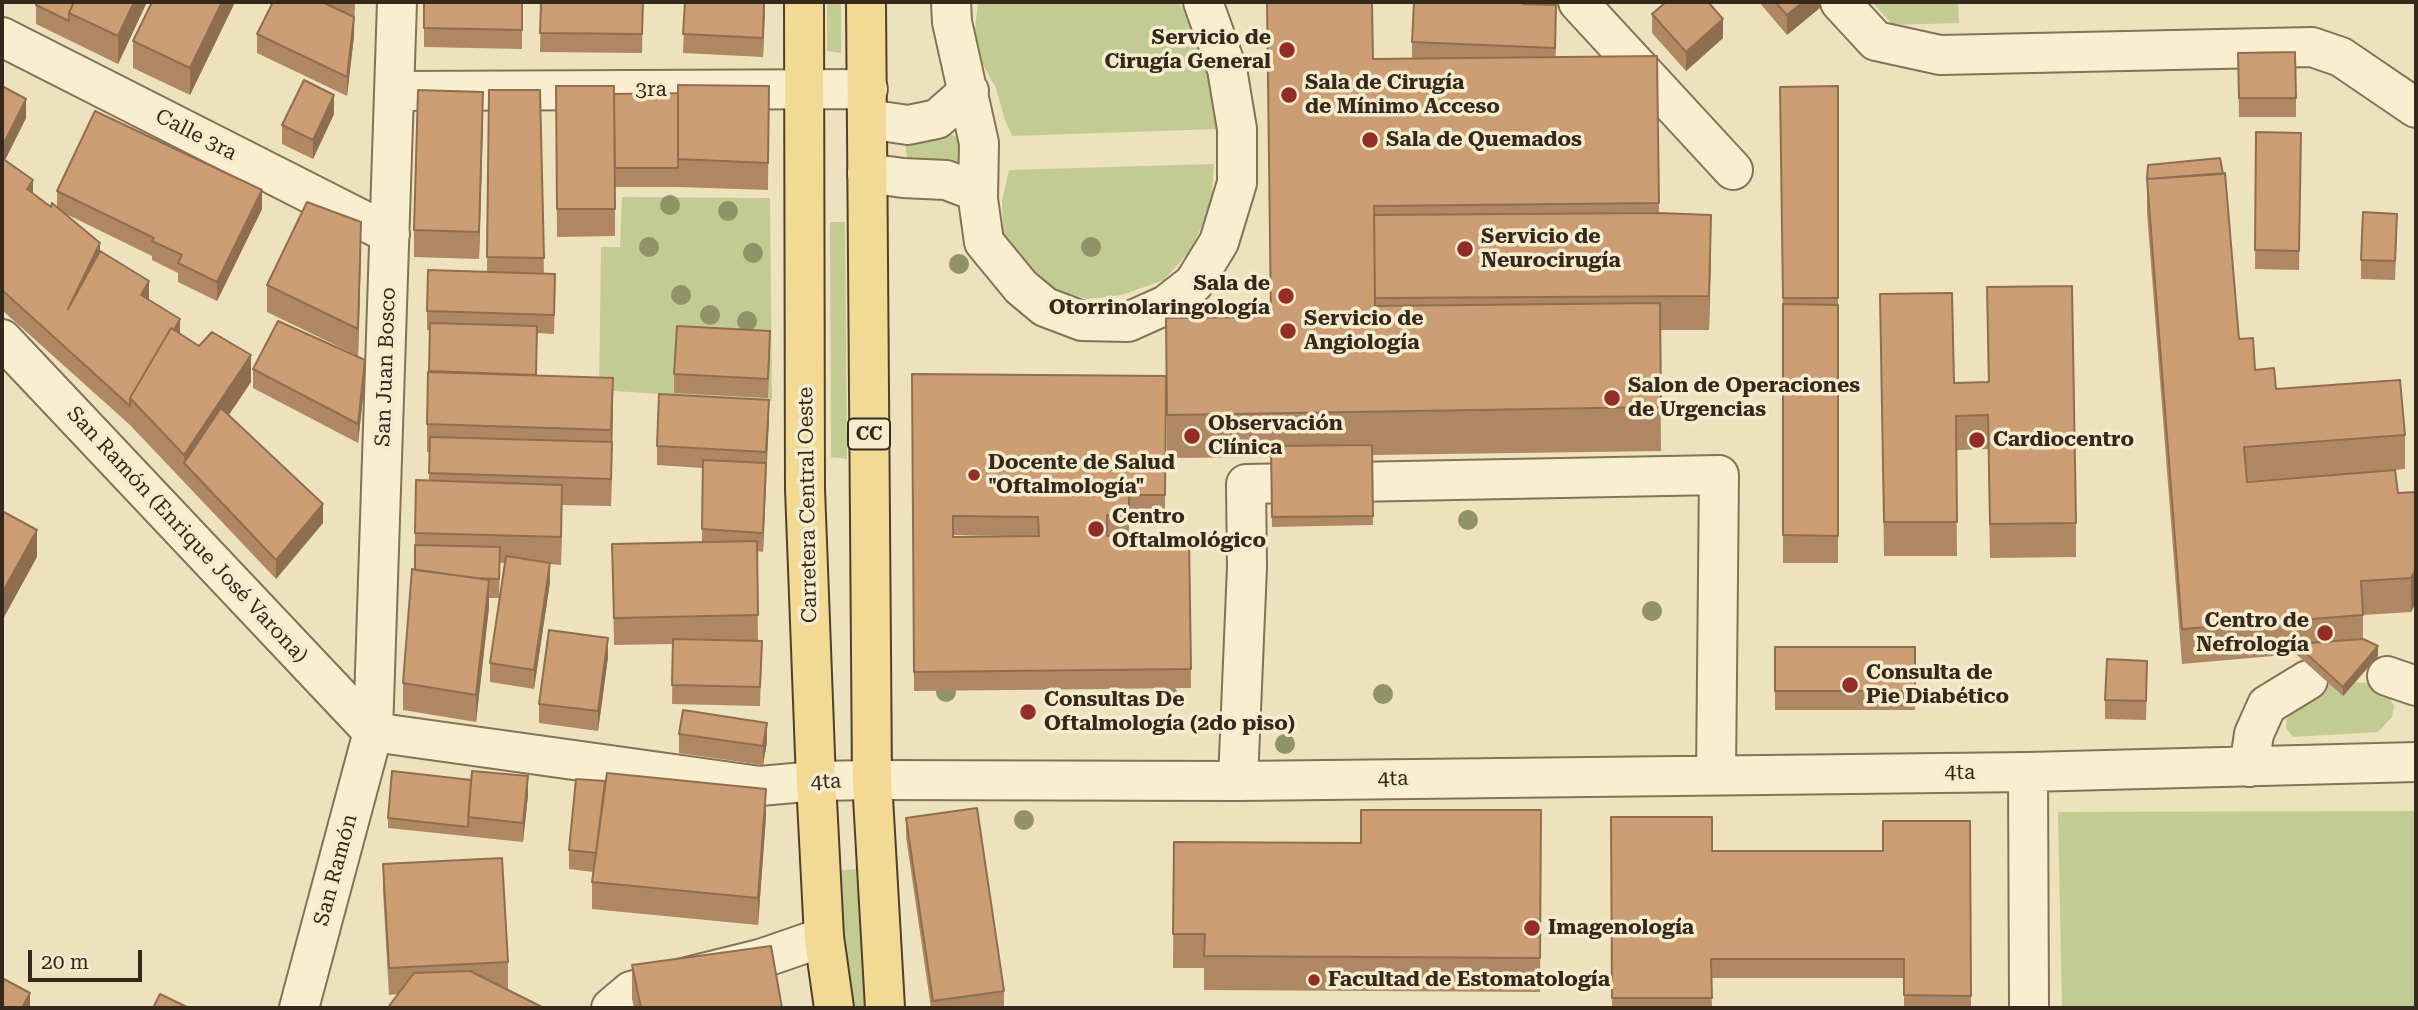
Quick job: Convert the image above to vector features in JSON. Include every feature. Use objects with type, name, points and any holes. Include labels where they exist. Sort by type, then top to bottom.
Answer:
[{"type":"main road","name":"Carretera Central Oeste","points":[[804,2],[805,489],[824,937],[834,1008]]},
{"type":"main road","name":"CC","points":[[866,2],[872,780],[885,1008]]},
{"type":"street","name":"San Juan Bosco","points":[[373,732],[397,2]]},
{"type":"street","points":[[951,2],[952,22],[979,143],[978,192],[984,242],[1021,287],[1045,307],[1082,321],[1128,322],[1166,305],[1194,283],[1219,242],[1237,183],[1237,130],[1227,69],[1203,2]]},
{"type":"street","points":[[1578,2],[1733,170]]},
{"type":"street","points":[[1840,2],[1876,41],[1940,55],[2312,47],[2342,57],[2416,108]]},
{"type":"street","name":"Calle 3ra","points":[[2,37],[390,234]]},
{"type":"street","name":"3ra","points":[[393,91],[803,89],[867,104],[908,125],[937,119],[969,90]]},
{"type":"street","points":[[867,173],[946,180],[978,192]]},
{"type":"street","name":"San Ramón (Enrique José Varona)","points":[[2,339],[373,732]]},
{"type":"street","points":[[1238,781],[1245,619],[1246,484],[1719,475],[1716,775]]},
{"type":"street","points":[[2249,766],[2254,734],[2267,705],[2308,680]]},
{"type":"street","name":"4ta","points":[[373,732],[760,786],[872,780],[1238,781],[2028,772],[2416,762]]},
{"type":"street","name":"San Ramón","points":[[299,1008],[373,732]]},
{"type":"street","points":[[2028,772],[2029,1008]]},
{"type":"street","points":[[611,1008],[631,991],[760,959],[824,937]]},
{"type":"green space","points":[[827,2],[841,2],[841,53],[827,51]]},
{"type":"green space","points":[[978,2],[1178,2],[1190,19],[1210,75],[1217,129],[1012,136],[996,88],[979,58],[975,29]]},
{"type":"green space","points":[[1872,2],[1958,2],[1959,23],[1893,25]]},
{"type":"green space","points":[[946,134],[955,136],[963,143],[964,155],[954,166],[907,158],[905,144],[936,140]]},
{"type":"green space","points":[[1214,164],[1211,206],[1190,251],[1164,280],[1122,295],[1089,299],[1056,291],[1024,273],[1003,236],[1002,201],[1009,170]]},
{"type":"green space","points":[[622,197],[770,198],[772,401],[599,390],[601,247],[620,247]]},
{"type":"green space","points":[[830,222],[845,222],[847,459],[831,457]]},
{"type":"green space","points":[[2340,681],[2370,683],[2386,691],[2394,706],[2392,717],[2378,732],[2293,737],[2286,728],[2287,715],[2316,688]]},
{"type":"green space","points":[[2416,811],[2416,1008],[2062,1008],[2058,812]]},
{"type":"green space","points":[[856,869],[862,959],[869,1008],[851,1008],[835,871]]},
{"type":"building","points":[[37,2],[74,2],[69,21],[36,5]]},
{"type":"building","points":[[74,2],[134,2],[118,36],[69,13]]},
{"type":"building","points":[[152,2],[222,2],[190,68],[133,41]]},
{"type":"building","points":[[273,2],[322,2],[354,17],[347,77],[257,34]]},
{"type":"building","points":[[424,2],[522,2],[522,30],[424,28]]},
{"type":"building","points":[[541,2],[643,2],[642,34],[540,33]]},
{"type":"building","points":[[685,2],[764,2],[763,38],[683,34]]},
{"type":"building","points":[[1267,2],[1372,2],[1373,59],[1657,56],[1659,203],[1374,206],[1375,306],[1660,303],[1661,407],[1167,415],[1166,318],[1271,317]]},
{"type":"building","points":[[1414,2],[1523,2],[1556,5],[1555,48],[1412,42]]},
{"type":"building","points":[[1666,2],[1708,2],[1723,19],[1686,52],[1652,14]]},
{"type":"building","points":[[1775,2],[1803,2],[1787,15]]},
{"type":"building","points":[[2295,52],[2296,98],[2239,98],[2238,53]]},
{"type":"building","points":[[304,80],[334,95],[313,140],[282,125]]},
{"type":"building","points":[[678,85],[769,86],[768,163],[678,159]]},
{"type":"building","points":[[2,86],[26,99],[2,147]]},
{"type":"building","points":[[556,86],[614,86],[615,209],[557,209]]},
{"type":"building","points":[[1838,86],[1838,298],[1783,298],[1780,87]]},
{"type":"building","points":[[418,90],[483,92],[479,232],[414,230]]},
{"type":"building","points":[[489,90],[540,90],[544,258],[487,257]]},
{"type":"building","points":[[678,93],[678,168],[615,168],[614,94]]},
{"type":"building","points":[[95,111],[262,190],[217,282],[178,263],[182,255],[152,241],[154,238],[57,191]]},
{"type":"building","points":[[2256,132],[2301,133],[2299,251],[2255,250]]},
{"type":"building","points":[[2,158],[33,180],[27,189],[51,207],[52,203],[100,243],[68,309],[100,251],[149,281],[141,295],[180,319],[174,330],[171,328],[130,398],[130,406],[2,290]]},
{"type":"building","points":[[2220,158],[2223,174],[2147,179],[2148,165]]},
{"type":"building","points":[[2225,173],[2239,339],[2253,338],[2255,370],[2274,368],[2276,389],[2400,380],[2405,435],[2244,447],[2247,482],[2395,470],[2398,493],[2416,492],[2416,569],[2411,578],[2361,581],[2363,615],[2182,629],[2147,179]]},
{"type":"building","points":[[307,202],[361,222],[358,329],[267,285]]},
{"type":"building","points":[[2363,212],[2397,214],[2395,261],[2361,260]]},
{"type":"building","points":[[1374,215],[1711,215],[1709,296],[1375,298]]},
{"type":"building","points":[[428,270],[555,274],[554,315],[427,311]]},
{"type":"building","points":[[2072,286],[2076,523],[1990,524],[1988,415],[1956,416],[1957,522],[1884,522],[1880,294],[1952,293],[1954,383],[1989,382],[1987,287]]},
{"type":"building","points":[[1783,304],[1838,305],[1838,536],[1783,535]]},
{"type":"building","points":[[278,321],[365,360],[358,424],[253,369]]},
{"type":"building","points":[[430,323],[537,326],[536,375],[429,371]]},
{"type":"building","points":[[677,326],[770,331],[768,379],[674,374]]},
{"type":"building","points":[[171,328],[199,346],[212,332],[251,355],[184,455],[130,398]]},
{"type":"building","points":[[428,372],[613,378],[611,430],[427,424]]},
{"type":"building","points":[[912,374],[1166,376],[1165,495],[1129,495],[1129,516],[1107,515],[1107,536],[1189,536],[1191,669],[914,672]],"holes":[[[953,516],[1038,517],[1039,536],[953,537]]]},
{"type":"building","points":[[659,394],[769,400],[766,452],[657,446]]},
{"type":"building","points":[[221,408],[323,504],[276,560],[184,463]]},
{"type":"building","points":[[430,437],[612,442],[611,479],[429,473]]},
{"type":"building","points":[[1372,445],[1373,516],[1272,517],[1271,446]]},
{"type":"building","points":[[703,460],[766,463],[763,533],[702,529]]},
{"type":"building","points":[[416,480],[562,485],[561,537],[415,533]]},
{"type":"building","points":[[2,511],[37,530],[2,593]]},
{"type":"building","points":[[757,541],[758,615],[614,618],[612,544]]},
{"type":"building","points":[[415,545],[500,547],[499,579],[415,570]]},
{"type":"building","points":[[506,556],[550,563],[534,670],[490,663]]},
{"type":"building","points":[[412,569],[489,580],[476,695],[403,683]]},
{"type":"building","points":[[549,630],[608,638],[598,711],[539,704]]},
{"type":"building","points":[[673,639],[762,641],[760,687],[672,685]]},
{"type":"building","points":[[2363,639],[2378,646],[2343,687],[2296,644]]},
{"type":"building","points":[[1775,647],[1915,647],[1915,691],[1775,691]]},
{"type":"building","points":[[2107,659],[2147,661],[2146,701],[2105,700]]},
{"type":"building","points":[[683,710],[767,723],[763,746],[679,734]]},
{"type":"building","points":[[392,771],[471,780],[468,827],[388,818]]},
{"type":"building","points":[[472,771],[528,776],[523,823],[468,817]]},
{"type":"building","points":[[607,773],[766,789],[758,898],[592,882]]},
{"type":"building","points":[[576,779],[605,781],[596,853],[569,850]]},
{"type":"building","points":[[977,808],[1004,991],[933,1001],[906,818]]},
{"type":"building","points":[[1361,810],[1541,810],[1540,958],[1204,956],[1205,934],[1173,934],[1174,842],[1361,843]]},
{"type":"building","points":[[1611,817],[1712,817],[1712,851],[1883,851],[1883,821],[1970,821],[1971,996],[1904,995],[1904,959],[1711,959],[1712,998],[1612,998]]},
{"type":"building","points":[[502,858],[508,962],[389,968],[383,864]]},
{"type":"building","points":[[771,946],[782,1008],[641,1008],[632,965]]},
{"type":"building","points":[[470,971],[544,1008],[389,1006],[414,973]]},
{"type":"building","points":[[2,978],[30,993],[22,1008],[2,1008]]},
{"type":"building","points":[[160,994],[189,1008],[153,1008]]},
{"type":"place","name":"Servicio de Cirugía General","points":[[1287,50]]},
{"type":"place","name":"Sala de Cirugía de Mínimo Acceso","points":[[1289,95]]},
{"type":"place","name":"Sala de Quemados","points":[[1370,140]]},
{"type":"place","name":"Servicio de Neurocirugía","points":[[1465,249]]},
{"type":"place","name":"Sala de Otorrinolaringología","points":[[1286,296]]},
{"type":"place","name":"Servicio de Angiología","points":[[1288,331]]},
{"type":"place","name":"Salon de Operaciones de Urgencias","points":[[1612,398]]},
{"type":"place","name":"Observación Clínica","points":[[1192,436]]},
{"type":"place","name":"Cardiocentro","points":[[1977,440]]},
{"type":"place","name":"Docente de Salud \"Oftalmología\"","points":[[974,475]]},
{"type":"place","name":"Centro Oftalmológico","points":[[1096,529]]},
{"type":"place","name":"Centro de Nefrología","points":[[2325,633]]},
{"type":"place","name":"Consulta de Pie Diabético","points":[[1850,685]]},
{"type":"place","name":"Consultas De Oftalmología (2do piso)","points":[[1028,712]]},
{"type":"place","name":"Imagenología","points":[[1532,928]]},
{"type":"place","name":"Facultad de Estomatología","points":[[1314,980]]}]
